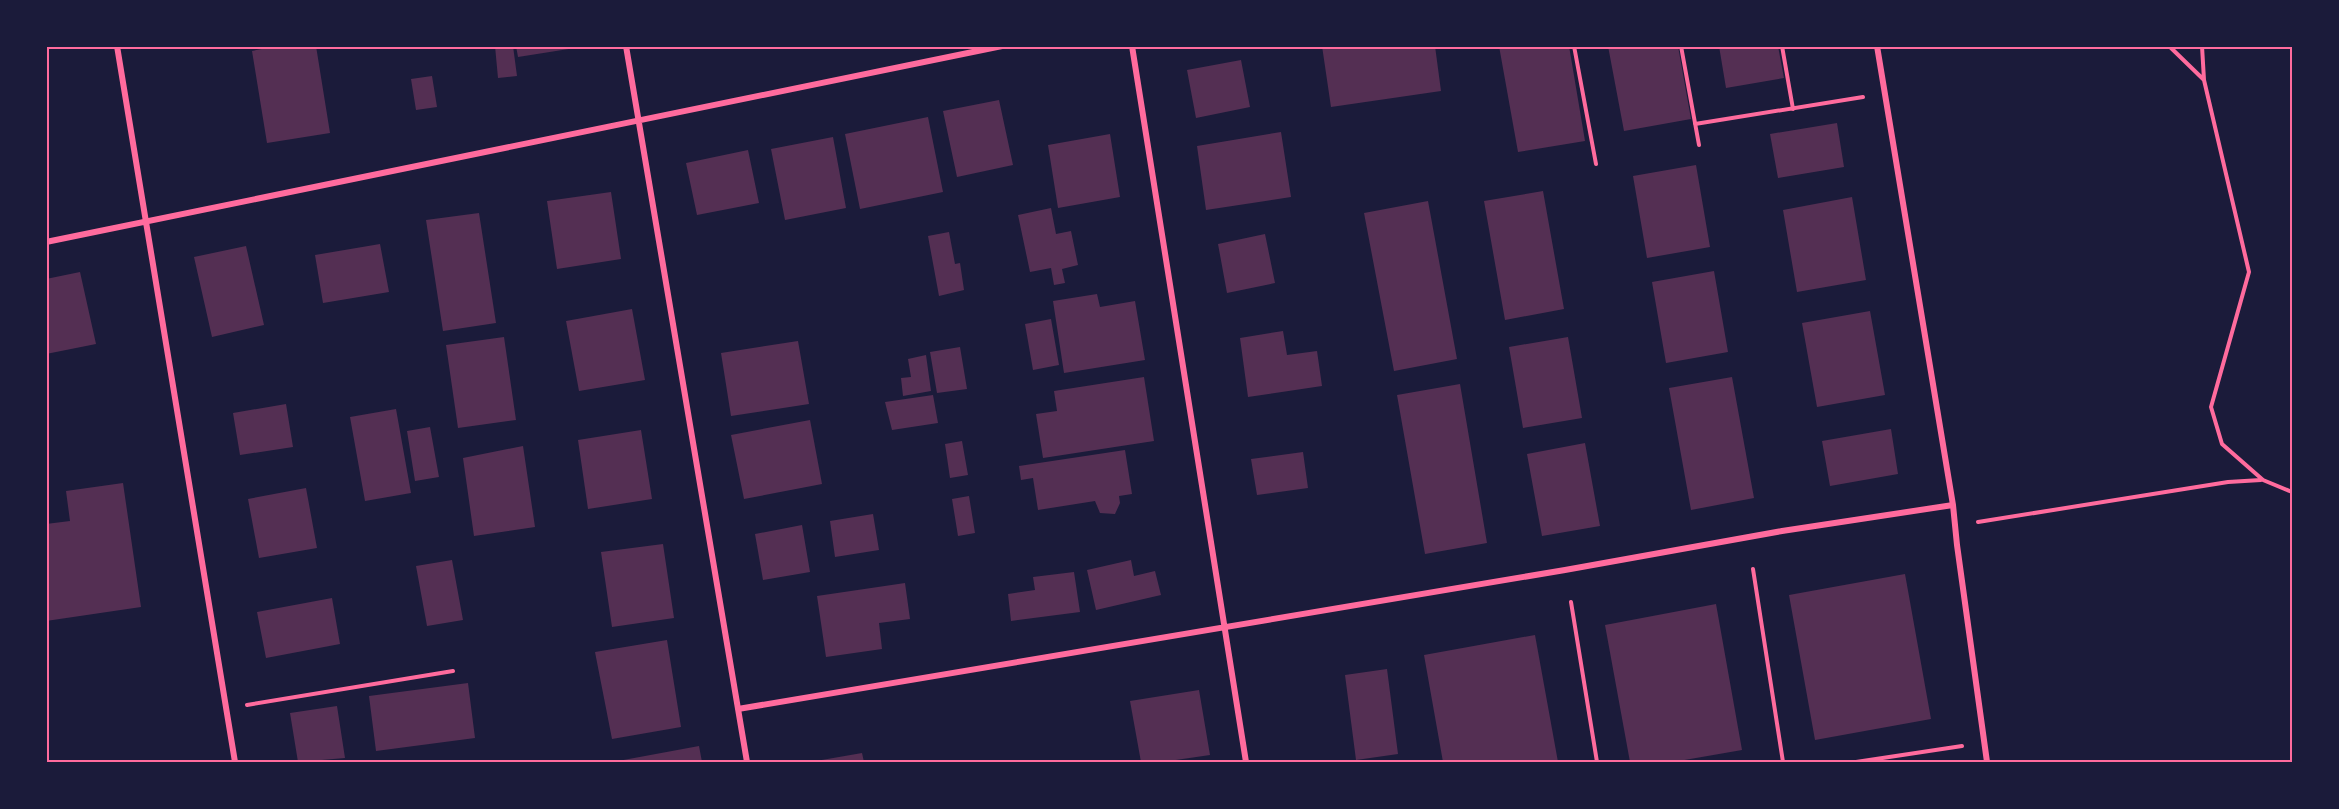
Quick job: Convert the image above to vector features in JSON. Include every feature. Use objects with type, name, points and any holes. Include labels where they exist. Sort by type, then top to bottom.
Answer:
[{"type":"street","points":[[117,46],[235,762]]},
{"type":"street","points":[[626,46],[747,762]]},
{"type":"street","points":[[46,242],[1002,46]]},
{"type":"street","points":[[1132,46],[1246,762]]},
{"type":"street","points":[[1877,46],[1953,505],[1988,762]]},
{"type":"street","points":[[738,708],[1782,531],[1953,505]]},
{"type":"path","points":[[1574,46],[1596,164]]},
{"type":"path","points":[[1681,46],[1699,145]]},
{"type":"path","points":[[1782,46],[1793,109]]},
{"type":"path","points":[[2169,46],[2204,80]]},
{"type":"path","points":[[2202,46],[2204,80],[2249,272],[2211,407],[2222,444],[2263,480],[2292,492]]},
{"type":"path","points":[[1695,124],[1885,93]]},
{"type":"path","points":[[1977,522],[2228,482],[2263,480]]},
{"type":"path","points":[[1753,569],[1783,762]]},
{"type":"path","points":[[1570,602],[1597,762]]},
{"type":"path","points":[[226,708],[453,671]]},
{"type":"path","points":[[1860,762],[1984,742]]},
{"type":"building","points":[[277,46],[316,46],[330,133],[267,143],[252,51]]},
{"type":"building","points":[[495,46],[513,46],[517,76],[498,78]]},
{"type":"building","points":[[516,46],[575,46],[575,48],[518,57]]},
{"type":"building","points":[[1322,46],[1435,46],[1441,91],[1331,107]]},
{"type":"building","points":[[1499,46],[1569,46],[1585,141],[1518,152]]},
{"type":"building","points":[[1608,46],[1678,46],[1691,119],[1624,131]]},
{"type":"building","points":[[1719,46],[1778,46],[1784,78],[1726,88]]},
{"type":"building","points":[[1241,60],[1250,107],[1196,118],[1187,70]]},
{"type":"building","points":[[432,76],[437,107],[416,110],[411,79]]},
{"type":"building","points":[[999,100],[1013,165],[957,177],[943,111]]},
{"type":"building","points":[[928,117],[943,192],[860,209],[845,134]]},
{"type":"building","points":[[1837,123],[1844,167],[1778,178],[1770,134]]},
{"type":"building","points":[[1281,132],[1291,197],[1206,210],[1197,146]]},
{"type":"building","points":[[1110,134],[1120,197],[1058,208],[1048,145]]},
{"type":"building","points":[[833,137],[846,208],[785,220],[771,149]]},
{"type":"building","points":[[748,150],[759,203],[697,215],[686,163]]},
{"type":"building","points":[[1696,165],[1710,247],[1647,258],[1633,176]]},
{"type":"building","points":[[1543,191],[1564,309],[1505,320],[1484,201]]},
{"type":"building","points":[[611,192],[621,259],[557,269],[547,201]]},
{"type":"building","points":[[1852,197],[1866,280],[1797,292],[1783,210]]},
{"type":"building","points":[[1428,201],[1457,359],[1394,371],[1364,213]]},
{"type":"building","points":[[1051,208],[1056,234],[1071,231],[1078,265],[1062,269],[1065,283],[1054,285],[1051,268],[1030,272],[1018,215]]},
{"type":"building","points":[[479,213],[496,323],[443,331],[426,220]]},
{"type":"building","points":[[949,232],[955,264],[960,263],[964,290],[939,296],[928,236]]},
{"type":"building","points":[[1265,234],[1275,283],[1227,293],[1218,244]]},
{"type":"building","points":[[380,244],[389,292],[323,303],[315,255]]},
{"type":"building","points":[[246,246],[264,325],[212,337],[194,257]]},
{"type":"building","points":[[1714,271],[1728,352],[1666,363],[1652,282]]},
{"type":"building","points":[[80,272],[96,344],[46,354],[46,279]]},
{"type":"building","points":[[1097,294],[1100,307],[1135,301],[1145,360],[1064,373],[1053,301]]},
{"type":"building","points":[[632,309],[645,380],[579,391],[566,321]]},
{"type":"building","points":[[1870,311],[1885,395],[1817,407],[1802,323]]},
{"type":"building","points":[[1051,319],[1059,365],[1033,370],[1025,324]]},
{"type":"building","points":[[1283,331],[1287,355],[1317,351],[1322,386],[1248,397],[1240,338]]},
{"type":"building","points":[[504,337],[516,420],[458,428],[446,345]]},
{"type":"building","points":[[1568,337],[1582,418],[1523,428],[1509,347]]},
{"type":"building","points":[[798,341],[809,404],[731,416],[721,353]]},
{"type":"building","points":[[960,347],[967,389],[937,393],[930,352]]},
{"type":"building","points":[[926,355],[931,391],[903,396],[901,378],[911,377],[908,359]]},
{"type":"building","points":[[1144,377],[1154,441],[1043,458],[1036,414],[1057,411],[1054,391]]},
{"type":"building","points":[[1732,377],[1754,498],[1691,510],[1669,388]]},
{"type":"building","points":[[1460,384],[1487,543],[1425,554],[1397,395]]},
{"type":"building","points":[[933,395],[938,423],[892,430],[885,402]]},
{"type":"building","points":[[286,404],[293,447],[240,455],[233,413]]},
{"type":"building","points":[[396,409],[411,493],[365,501],[350,417]]},
{"type":"building","points":[[810,420],[822,484],[744,499],[731,435]]},
{"type":"building","points":[[430,427],[439,477],[415,481],[407,431]]},
{"type":"building","points":[[1891,429],[1898,474],[1830,486],[1822,441]]},
{"type":"building","points":[[641,430],[652,499],[588,509],[578,440]]},
{"type":"building","points":[[962,441],[968,475],[950,478],[945,444]]},
{"type":"building","points":[[1585,443],[1600,526],[1542,536],[1527,454]]},
{"type":"building","points":[[523,446],[535,527],[474,536],[463,458]]},
{"type":"building","points":[[1125,450],[1132,494],[1119,496],[1120,503],[1115,514],[1100,513],[1095,501],[1038,510],[1033,478],[1021,480],[1019,466]]},
{"type":"building","points":[[1303,452],[1308,488],[1257,495],[1251,459]]},
{"type":"building","points":[[123,483],[141,607],[46,621],[46,524],[70,521],[66,491]]},
{"type":"building","points":[[306,488],[317,548],[259,558],[248,499]]},
{"type":"building","points":[[969,496],[975,533],[958,536],[952,499]]},
{"type":"building","points":[[873,514],[879,550],[835,557],[830,521]]},
{"type":"building","points":[[802,525],[810,572],[763,580],[755,534]]},
{"type":"building","points":[[663,544],[674,618],[612,627],[601,552]]},
{"type":"building","points":[[452,560],[463,620],[427,626],[416,566]]},
{"type":"building","points":[[1131,560],[1134,576],[1155,571],[1161,595],[1096,610],[1087,570]]},
{"type":"building","points":[[1074,572],[1080,612],[1011,621],[1008,594],[1035,590],[1033,577]]},
{"type":"building","points":[[1905,574],[1931,719],[1815,740],[1789,595]]},
{"type":"building","points":[[905,583],[910,619],[879,623],[882,649],[826,657],[817,596]]},
{"type":"building","points":[[332,598],[340,644],[266,658],[257,612]]},
{"type":"building","points":[[1716,604],[1742,750],[1673,762],[1630,762],[1605,625]]},
{"type":"building","points":[[1535,635],[1558,762],[1443,762],[1424,655]]},
{"type":"building","points":[[667,640],[681,727],[612,739],[595,652]]},
{"type":"building","points":[[1387,669],[1398,754],[1356,760],[1345,675]]},
{"type":"building","points":[[468,683],[475,738],[376,751],[369,696]]},
{"type":"building","points":[[1199,690],[1210,755],[1162,762],[1141,762],[1130,701]]},
{"type":"building","points":[[337,706],[345,758],[298,762],[290,713]]},
{"type":"building","points":[[699,746],[702,762],[618,762],[618,761]]},
{"type":"building","points":[[862,753],[864,762],[816,762],[816,761]]}]
